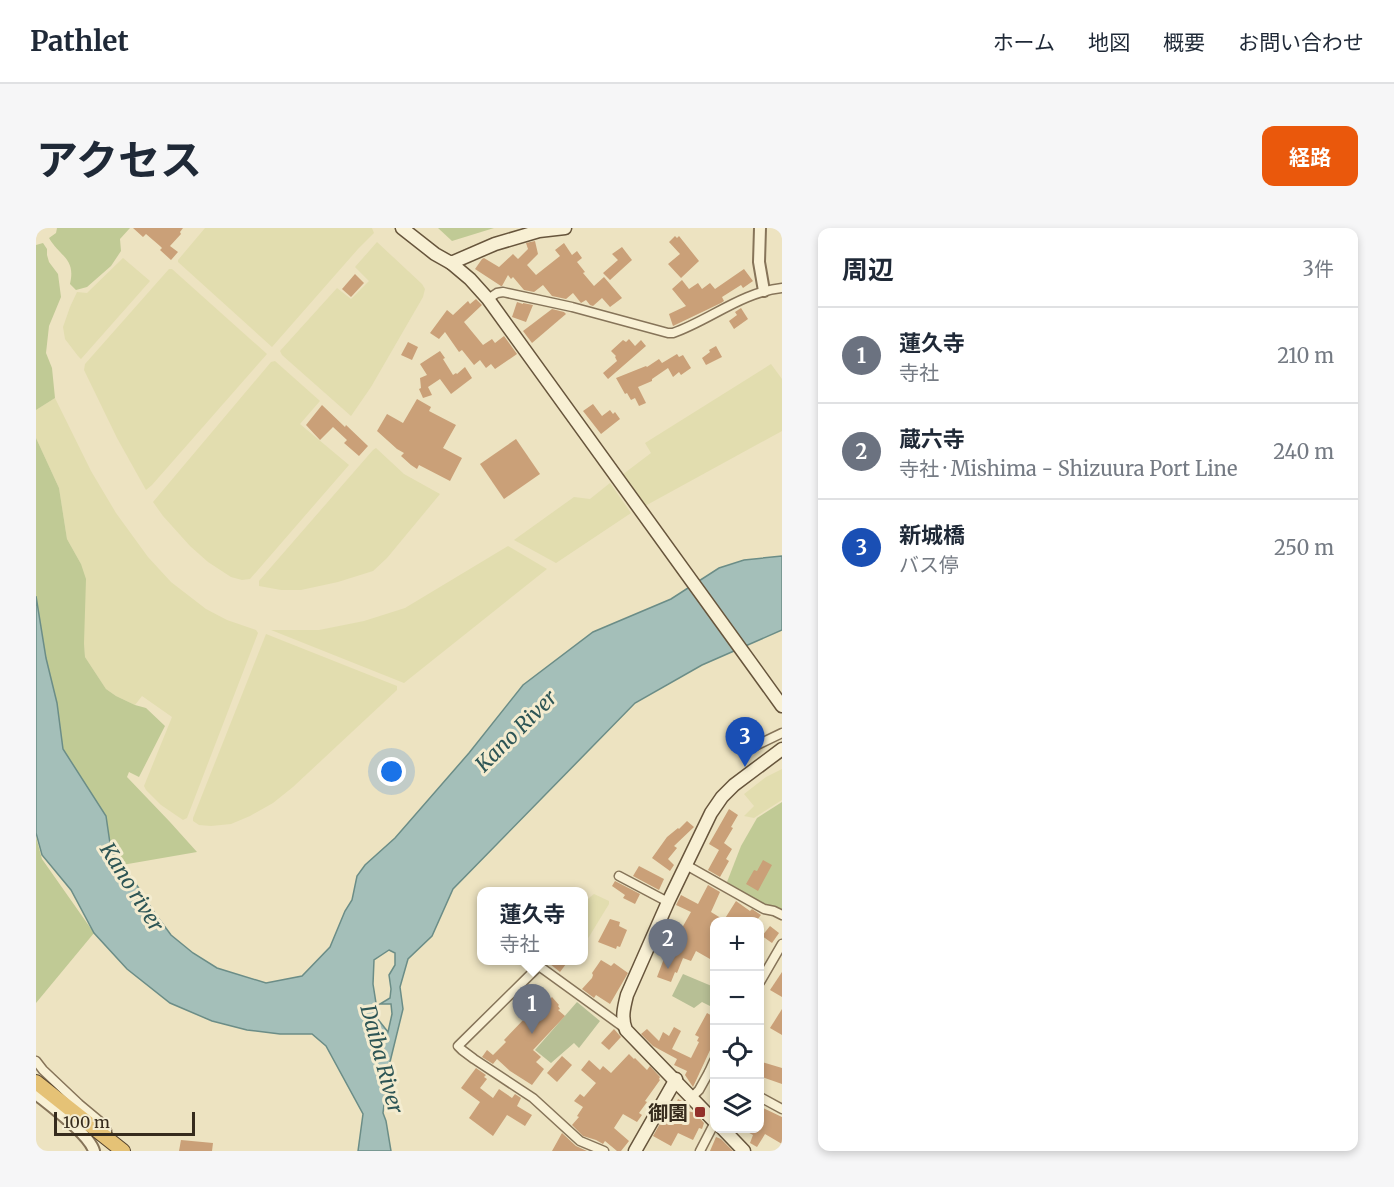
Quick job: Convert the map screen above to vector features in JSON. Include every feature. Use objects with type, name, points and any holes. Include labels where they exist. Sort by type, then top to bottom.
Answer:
[{"type":"highway","points":[[36,1082],[123,1151]]},
{"type":"highway","points":[[36,1088],[115,1151]]},
{"type":"main road","points":[[402,228],[435,254],[451,263],[488,299],[782,706]]},
{"type":"main road","points":[[451,263],[495,244],[539,231],[565,228]]},
{"type":"main road","points":[[710,1118],[626,1030],[623,1015],[627,995],[711,813],[734,784],[782,749]]},
{"type":"main road","points":[[635,1151],[675,1079]]},
{"type":"main road","points":[[727,1133],[744,1151]]},
{"type":"street","points":[[760,228],[759,262],[764,291]]},
{"type":"street","points":[[488,299],[502,292],[673,333],[739,301],[764,291],[782,288]]},
{"type":"street","points":[[755,746],[782,733]]},
{"type":"street","points":[[686,865],[764,909],[774,910],[782,915]]},
{"type":"street","points":[[619,876],[668,902]]},
{"type":"street","points":[[764,974],[782,944]]},
{"type":"street","points":[[604,1151],[580,1141],[533,1098],[458,1046],[539,966],[626,1030]]},
{"type":"street","points":[[36,1061],[79,1104],[103,1124],[107,1131],[106,1137]]},
{"type":"street","points":[[692,1097],[710,1076]]},
{"type":"street","points":[[36,1094],[85,1136],[94,1151]]},
{"type":"street","points":[[764,1100],[782,1109]]},
{"type":"street","points":[[700,1151],[710,1131]]},
{"type":"shaded area","points":[[205,228],[372,228],[374,233],[272,347],[178,262]]},
{"type":"shaded area","points":[[377,242],[425,289],[423,297],[371,387],[351,416],[280,351],[337,288],[351,299],[369,281],[355,267]]},
{"type":"shaded area","points":[[123,258],[150,281],[81,359],[65,339],[63,327],[70,307],[77,292],[87,293]]},
{"type":"shaded area","points":[[169,269],[172,269],[267,354],[146,490],[117,438],[84,370],[85,364]]},
{"type":"shaded area","points":[[275,361],[320,401],[300,424],[349,465],[250,579],[242,580],[231,577],[208,562],[190,546],[153,502],[271,362]]},
{"type":"shaded area","points":[[771,364],[782,379],[782,431],[645,506],[622,475],[651,453],[645,443]]},
{"type":"shaded area","points":[[55,398],[91,471],[116,513],[148,557],[171,582],[206,609],[227,620],[256,630],[258,633],[187,818],[183,820],[161,805],[144,786],[172,717],[142,696],[135,705],[116,696],[106,689],[85,657],[81,564],[67,539],[59,488],[36,438],[36,410]]},
{"type":"shaded area","points":[[376,448],[404,474],[440,494],[387,558],[373,571],[338,582],[301,590],[281,590],[259,586],[259,581]]},
{"type":"shaded area","points":[[610,483],[631,513],[556,563],[514,540],[574,497],[590,499]]},
{"type":"shaded area","points":[[508,546],[547,569],[404,683],[271,630],[319,630],[364,621],[405,608]]},
{"type":"shaded area","points":[[266,634],[397,686],[397,690],[273,803],[231,824],[199,825],[193,821],[193,818]]},
{"type":"shaded area","points":[[782,769],[782,800],[754,818],[744,816],[754,806],[744,794],[766,777]]},
{"type":"shaded area","points":[[594,894],[609,901],[609,904],[588,938],[588,899]]},
{"type":"green space","points":[[57,228],[130,228],[120,239],[121,251],[111,266],[87,287],[76,290],[70,284],[69,263],[49,238],[56,233]]},
{"type":"green space","points":[[438,228],[494,228],[452,241]]},
{"type":"green space","points":[[43,243],[47,249],[49,262],[58,274],[61,297],[49,326],[46,353],[52,368],[55,398],[36,410],[36,245]]},
{"type":"green space","points":[[36,438],[59,488],[67,539],[81,564],[86,579],[85,657],[106,689],[116,696],[146,708],[165,726],[139,777],[129,772],[127,777],[197,852],[122,865],[111,850],[105,816],[63,749],[57,703],[46,658],[36,596]]},
{"type":"green space","points":[[782,802],[782,911],[774,911],[727,882],[741,846],[757,818]]},
{"type":"green space","points":[[36,837],[42,859],[94,933],[36,1003]]},
{"type":"green space","points":[[683,974],[710,985],[710,1006],[702,1002],[694,1008],[672,996]]},
{"type":"green space","points":[[577,1002],[600,1021],[579,1048],[574,1043],[551,1063],[535,1050]]},
{"type":"water","points":[[782,556],[782,630],[702,665],[635,703],[453,889],[432,936],[408,959],[400,987],[403,1009],[389,1066],[383,1113],[391,1151],[358,1151],[363,1114],[326,1046],[312,1034],[280,1034],[247,1030],[212,1021],[170,1003],[127,969],[94,933],[71,890],[42,855],[36,833],[36,596],[46,658],[57,703],[63,749],[106,816],[111,850],[171,935],[193,953],[217,968],[266,983],[302,976],[330,947],[352,900],[357,876],[365,865],[395,838],[469,753],[523,685],[593,632],[671,599],[719,568],[744,560]],"holes":[[[389,950],[395,953],[395,965],[389,975],[390,998],[380,1004],[391,1004],[392,1014],[388,1032],[373,1013],[376,1003],[373,984],[374,960]]]},
{"type":"building","points":[[133,228],[183,228],[181,234],[170,246],[178,252],[171,260],[160,250],[162,248],[146,234],[143,237]]},
{"type":"building","points":[[675,236],[677,238],[679,236],[699,261],[681,278],[668,264],[680,254],[669,242]]},
{"type":"building","points":[[535,241],[538,254],[527,265],[536,275],[560,256],[555,250],[564,243],[572,255],[577,251],[582,258],[577,262],[594,286],[604,277],[622,298],[610,307],[602,298],[593,306],[586,300],[581,303],[573,293],[566,299],[552,296],[543,285],[534,292],[524,290],[513,277],[511,279],[508,275],[501,286],[475,269],[484,258],[499,267],[513,254],[518,259],[528,249],[526,243]]},
{"type":"building","points":[[622,247],[632,260],[610,280],[603,273],[618,260],[612,254]]},
{"type":"building","points":[[744,269],[753,281],[743,288],[741,285],[722,297],[724,301],[721,303],[673,326],[669,314],[686,306],[672,289],[682,280],[689,289],[698,283],[702,289],[710,283],[715,289]]},
{"type":"building","points":[[355,274],[364,283],[351,297],[342,289]]},
{"type":"building","points":[[476,299],[482,305],[464,322],[483,345],[492,339],[495,343],[504,336],[517,354],[495,369],[491,364],[486,368],[480,360],[474,365],[462,350],[459,352],[445,332],[439,339],[430,333],[447,310],[453,315],[468,301],[470,304]]},
{"type":"building","points":[[517,302],[533,305],[526,322],[512,317]]},
{"type":"building","points":[[741,308],[748,319],[734,329],[729,321],[737,315],[735,312]]},
{"type":"building","points":[[552,309],[566,314],[532,343],[523,331]]},
{"type":"building","points":[[629,339],[635,346],[641,340],[646,346],[608,379],[603,373],[617,361],[611,351],[623,340],[626,342]]},
{"type":"building","points":[[408,342],[418,347],[412,360],[401,355]]},
{"type":"building","points":[[716,346],[722,357],[706,365],[702,358]]},
{"type":"building","points":[[440,351],[453,375],[465,367],[472,378],[451,394],[440,379],[428,387],[432,395],[423,398],[419,389],[421,388],[420,378],[427,375],[420,364]]},
{"type":"building","points":[[677,354],[679,357],[683,355],[691,368],[673,377],[668,368],[652,381],[638,387],[646,403],[639,406],[635,398],[631,400],[627,393],[625,394],[616,378],[647,367],[659,359],[662,363]]},
{"type":"building","points":[[417,399],[431,407],[429,411],[456,425],[443,448],[462,458],[450,481],[419,465],[417,469],[411,465],[401,456],[404,453],[377,431],[387,414],[403,423]]},
{"type":"building","points":[[593,404],[602,416],[610,410],[613,414],[615,412],[620,419],[601,434],[583,411]]},
{"type":"building","points":[[322,405],[368,446],[359,456],[344,443],[347,440],[333,427],[320,440],[306,425]]},
{"type":"building","points":[[516,439],[540,474],[504,499],[480,464]]},
{"type":"building","points":[[729,809],[738,815],[724,843],[732,849],[726,859],[729,861],[720,877],[708,870],[719,850],[709,844]]},
{"type":"building","points":[[687,821],[694,827],[674,846],[677,848],[668,859],[674,865],[670,871],[652,858],[667,837]]},
{"type":"building","points":[[763,860],[772,865],[758,891],[746,884]]},
{"type":"building","points":[[639,866],[664,879],[659,890],[633,876]]},
{"type":"building","points":[[615,881],[640,894],[635,904],[623,898],[625,895],[612,886]]},
{"type":"building","points":[[708,885],[720,892],[711,912],[719,917],[710,917],[710,959],[696,951],[691,961],[683,958],[671,982],[657,977],[665,956],[672,959],[681,937],[678,935],[691,912],[676,905],[681,895],[698,904]]},
{"type":"building","points":[[736,901],[750,911],[752,909],[761,915],[759,917],[726,917]]},
{"type":"building","points":[[610,919],[620,922],[619,926],[627,930],[620,947],[617,946],[616,949],[598,942]]},
{"type":"building","points":[[770,926],[779,933],[772,943],[764,937],[764,934]]},
{"type":"building","points":[[601,960],[611,966],[614,963],[628,973],[610,1004],[596,995],[594,998],[582,989],[592,978],[592,973]]},
{"type":"building","points":[[551,965],[565,965],[560,972]]},
{"type":"building","points":[[782,972],[782,997],[770,990]]},
{"type":"building","points":[[552,997],[559,1005],[558,1010],[565,1016],[533,1050],[541,1057],[536,1062],[544,1069],[532,1085],[510,1071],[497,1059],[493,1064],[482,1057],[487,1050],[493,1055],[527,1016],[529,1019]]},
{"type":"building","points":[[782,1009],[782,1035],[770,1028]]},
{"type":"building","points":[[707,1013],[710,1015],[710,1050],[693,1087],[685,1075],[687,1071],[674,1065],[677,1059],[653,1046],[641,1034],[647,1029],[659,1041],[663,1032],[669,1036],[674,1027],[681,1031],[672,1049],[691,1058],[699,1042],[697,1041],[699,1037],[695,1035]]},
{"type":"building","points":[[614,1029],[621,1037],[609,1050],[601,1043]]},
{"type":"building","points":[[629,1054],[647,1070],[650,1066],[660,1080],[645,1101],[647,1102],[639,1113],[642,1115],[637,1122],[623,1114],[614,1128],[629,1141],[621,1151],[617,1151],[605,1141],[603,1144],[583,1136],[572,1125],[579,1117],[577,1116],[583,1107],[574,1101],[580,1094],[584,1097],[596,1083],[581,1070],[589,1060],[600,1070],[603,1066],[611,1073]]},
{"type":"building","points":[[562,1056],[572,1065],[557,1082],[547,1073]]},
{"type":"building","points":[[764,1063],[782,1068],[782,1084],[764,1078]]},
{"type":"building","points":[[476,1068],[486,1075],[484,1077],[487,1079],[480,1088],[493,1098],[499,1089],[512,1098],[515,1094],[521,1098],[517,1106],[532,1115],[525,1126],[507,1115],[493,1136],[469,1118],[480,1102],[461,1088]]},
{"type":"building","points":[[678,1099],[690,1108],[688,1111],[695,1113],[704,1123],[693,1140],[678,1133],[671,1146],[653,1136],[662,1120],[668,1121]]},
{"type":"building","points":[[764,1108],[782,1117],[782,1144],[765,1134],[757,1147],[750,1143],[753,1135],[749,1133],[764,1133]]},
{"type":"building","points":[[562,1133],[576,1146],[587,1151],[552,1151]]},
{"type":"building","points":[[716,1137],[721,1139],[733,1151],[710,1151]]},
{"type":"building","points":[[181,1140],[213,1143],[212,1151],[179,1151]]},
{"type":"place","name":"新城橋","points":[[745,767]]},
{"type":"place","name":"蔵六寺","points":[[668,969]]},
{"type":"place","name":"蓮久寺","points":[[532,1034]]},
{"type":"place","name":"御園","points":[[700,1112]]},
{"type":"water label","name":"Kano River","points":[[516,731]]},
{"type":"water label","name":"Kano river","points":[[132,887]]},
{"type":"water label","name":"Daiba River","points":[[382,1059]]}]
